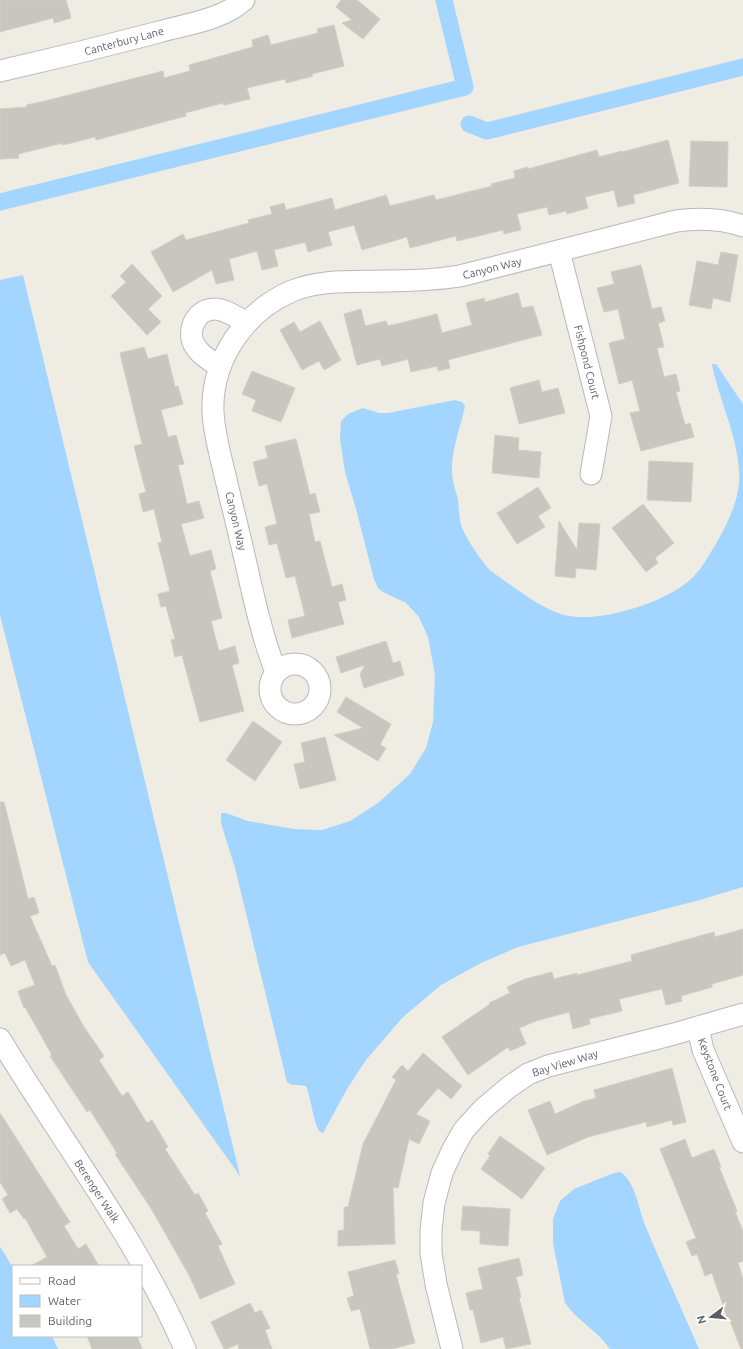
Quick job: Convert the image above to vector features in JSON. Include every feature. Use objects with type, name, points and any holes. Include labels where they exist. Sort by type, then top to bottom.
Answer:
[{"type":"street","name":"Canterbury Lane","points":[[0,71],[96,49],[202,20],[223,13],[244,0]]},
{"type":"street","name":"Canyon Way","points":[[276,672],[268,651],[216,439],[213,411],[215,386],[220,367],[230,345],[246,322],[268,304],[292,291],[312,284],[333,282],[386,282],[440,279],[460,276],[676,221],[718,219],[743,226]]},
{"type":"street","name":"Fishpond Court","points":[[559,251],[601,416],[591,474]]},
{"type":"street","points":[[220,367],[195,346],[191,333],[193,324],[198,316],[206,311],[215,309],[224,311],[246,322]]},
{"type":"street","name":"Bay View Way","points":[[452,1349],[436,1284],[431,1253],[431,1230],[434,1203],[442,1173],[464,1130],[483,1109],[508,1087],[528,1074],[548,1066],[580,1057],[743,1014]]},
{"type":"street","name":"Keystone Court","points":[[698,1027],[703,1050],[743,1142]]},
{"type":"street","name":"Berenger Walk","points":[[0,1039],[122,1230],[141,1265]]},
{"type":"street","name":"Berenger Walk","points":[[142,1266],[174,1324],[185,1349]]},
{"type":"water","points":[[23,275],[240,1176],[88,962],[0,615],[0,280]]},
{"type":"water","points":[[712,364],[716,364],[743,404],[743,887],[696,901],[518,947],[481,963],[441,985],[402,1018],[366,1060],[347,1089],[323,1133],[319,1131],[306,1086],[289,1084],[287,1082],[235,868],[221,823],[221,813],[226,813],[248,821],[294,829],[322,830],[350,821],[378,803],[410,774],[426,748],[433,722],[435,675],[428,637],[419,617],[406,603],[383,592],[378,588],[374,579],[345,472],[340,439],[341,421],[348,414],[363,408],[379,413],[388,413],[455,400],[462,402],[465,406],[454,449],[452,475],[458,500],[462,528],[470,543],[489,569],[532,600],[556,613],[578,617],[595,617],[613,614],[649,603],[680,588],[702,567],[716,544],[731,514],[738,491],[739,468],[734,438]]},
{"type":"water","points":[[621,1172],[626,1177],[633,1189],[645,1225],[699,1349],[610,1349],[600,1337],[574,1314],[565,1303],[553,1243],[553,1219],[560,1201],[574,1189],[614,1173]]},
{"type":"water","points":[[0,1247],[12,1267],[12,1337],[52,1337],[58,1349],[0,1349]]},
{"type":"building","points":[[0,0],[66,0],[71,18],[54,23],[53,18],[0,32]]},
{"type":"building","points":[[341,0],[357,0],[380,19],[363,39],[342,23],[352,20],[336,7]]},
{"type":"building","points":[[334,25],[344,66],[312,74],[313,76],[286,83],[285,79],[247,88],[250,99],[224,105],[223,103],[185,113],[186,116],[96,140],[95,137],[63,145],[63,143],[18,154],[19,158],[0,159],[0,109],[27,107],[26,105],[163,71],[164,78],[190,71],[189,65],[253,47],[252,40],[268,35],[271,45],[318,33],[317,29]]},
{"type":"building","points":[[668,140],[679,183],[633,195],[635,203],[618,207],[614,190],[585,197],[588,208],[567,214],[566,211],[549,215],[547,207],[517,214],[521,230],[504,234],[503,230],[457,241],[456,236],[410,248],[407,237],[362,250],[354,225],[328,232],[332,245],[308,252],[305,242],[274,250],[278,266],[262,270],[257,251],[229,259],[234,280],[216,284],[212,270],[173,292],[151,252],[183,234],[186,240],[249,223],[248,220],[272,214],[270,207],[284,203],[286,210],[332,198],[335,210],[386,195],[390,206],[434,195],[436,200],[492,186],[491,184],[515,178],[514,171],[528,167],[528,169],[597,150],[599,157]]},
{"type":"building","points":[[691,141],[728,142],[727,187],[689,186]]},
{"type":"building","points":[[721,252],[738,255],[730,302],[713,298],[711,309],[689,305],[697,261],[718,265]]},
{"type":"building","points":[[132,264],[162,296],[148,309],[161,322],[147,335],[111,296],[126,282],[120,276]]},
{"type":"building","points":[[641,265],[652,309],[661,307],[665,321],[658,323],[664,347],[657,348],[664,377],[676,374],[680,391],[676,392],[685,425],[690,423],[694,437],[641,451],[630,413],[640,411],[632,380],[619,384],[609,343],[625,339],[618,309],[604,312],[597,288],[614,284],[611,272]]},
{"type":"building","points":[[518,293],[522,308],[533,306],[542,335],[448,360],[450,368],[438,371],[437,366],[411,372],[408,359],[382,366],[380,359],[357,365],[344,314],[361,309],[365,326],[386,321],[388,326],[437,314],[442,333],[472,325],[466,303],[484,298],[485,302]]},
{"type":"building","points":[[320,321],[341,360],[324,370],[319,361],[302,370],[280,330],[294,322],[300,332]]},
{"type":"building","points":[[144,347],[148,359],[167,354],[175,387],[178,386],[183,404],[161,410],[168,437],[176,435],[184,464],[178,465],[187,504],[199,501],[204,518],[181,524],[190,556],[211,550],[216,569],[210,571],[222,618],[211,621],[219,651],[235,646],[239,663],[232,665],[244,711],[200,722],[182,655],[175,657],[171,640],[175,639],[166,606],[161,607],[158,594],[170,591],[158,543],[162,542],[154,509],[143,512],[139,494],[146,492],[134,446],[142,444],[120,353]]},
{"type":"building","points":[[252,371],[295,388],[281,422],[252,411],[256,400],[242,394]]},
{"type":"building","points":[[539,380],[542,392],[558,388],[565,413],[519,424],[510,388]]},
{"type":"building","points":[[495,435],[519,438],[518,450],[541,452],[539,478],[492,473]]},
{"type":"building","points":[[296,439],[310,495],[315,493],[320,512],[309,514],[315,542],[320,541],[332,587],[342,584],[346,600],[338,602],[344,624],[292,638],[288,620],[305,616],[295,576],[286,578],[277,543],[269,545],[265,527],[277,524],[267,484],[259,486],[253,462],[268,458],[265,446]]},
{"type":"building","points":[[649,461],[693,463],[691,502],[647,500]]},
{"type":"building","points":[[538,487],[551,508],[538,516],[545,527],[517,544],[497,513]]},
{"type":"building","points":[[643,504],[674,543],[655,558],[658,563],[646,572],[612,528]]},
{"type":"building","points":[[559,521],[577,550],[579,523],[600,524],[596,570],[576,568],[575,578],[555,576]]},
{"type":"building","points":[[386,641],[393,663],[400,661],[404,675],[364,688],[360,674],[365,665],[341,673],[336,657]]},
{"type":"building","points":[[346,697],[391,724],[380,745],[386,748],[378,761],[334,735],[363,728],[337,712]]},
{"type":"building","points":[[253,721],[282,742],[255,781],[226,760]]},
{"type":"building","points":[[325,737],[336,780],[300,789],[294,764],[305,762],[301,743]]},
{"type":"building","points":[[0,802],[4,802],[28,899],[34,897],[39,913],[30,916],[52,966],[55,965],[66,995],[84,1027],[104,1056],[99,1060],[122,1096],[128,1092],[147,1123],[152,1120],[168,1147],[165,1149],[195,1195],[198,1193],[208,1211],[205,1213],[222,1244],[218,1246],[235,1284],[200,1299],[189,1275],[152,1210],[115,1154],[117,1153],[90,1110],[87,1112],[50,1056],[52,1055],[25,1007],[24,1008],[18,991],[35,985],[25,960],[11,966],[5,953],[0,955]]},
{"type":"building","points":[[743,929],[743,975],[712,984],[712,987],[681,996],[682,1001],[666,1005],[662,989],[619,999],[622,1011],[589,1019],[590,1024],[573,1029],[569,1012],[536,1021],[519,1028],[526,1044],[510,1051],[508,1047],[468,1075],[442,1037],[490,1004],[489,1003],[510,993],[507,987],[525,979],[552,972],[554,979],[577,973],[577,975],[632,961],[631,955],[714,932],[715,937]]},
{"type":"building","points":[[423,1053],[462,1086],[451,1099],[438,1088],[416,1114],[430,1121],[419,1144],[409,1139],[398,1188],[393,1187],[395,1244],[338,1246],[338,1231],[344,1230],[344,1207],[348,1207],[363,1144],[396,1080],[392,1077],[402,1065],[408,1071]]},
{"type":"building","points":[[672,1068],[686,1122],[673,1125],[672,1120],[647,1127],[646,1122],[588,1137],[547,1155],[528,1110],[550,1101],[555,1114],[584,1101],[596,1098],[594,1090]]},
{"type":"building","points":[[0,1113],[70,1222],[64,1226],[78,1249],[86,1244],[98,1265],[33,1265],[47,1257],[25,1218],[24,1219],[17,1209],[10,1213],[2,1199],[8,1195],[0,1182]]},
{"type":"building","points":[[500,1136],[545,1168],[522,1199],[481,1169],[490,1156],[488,1154]]},
{"type":"building","points":[[685,1139],[692,1158],[714,1149],[721,1167],[719,1167],[737,1211],[735,1212],[743,1231],[743,1261],[738,1263],[743,1279],[743,1349],[741,1349],[728,1316],[727,1317],[712,1273],[705,1276],[697,1254],[692,1256],[686,1242],[696,1238],[660,1149]]},
{"type":"building","points":[[463,1206],[510,1209],[508,1246],[480,1244],[480,1231],[461,1230]]},
{"type":"building","points":[[519,1258],[523,1275],[516,1277],[521,1297],[519,1298],[531,1344],[506,1349],[503,1337],[481,1343],[473,1310],[470,1310],[466,1293],[483,1289],[478,1268]]},
{"type":"building","points":[[395,1260],[399,1274],[396,1274],[415,1343],[392,1349],[370,1349],[360,1309],[351,1311],[347,1298],[354,1296],[348,1272]]},
{"type":"building","points":[[250,1303],[255,1313],[261,1310],[270,1328],[265,1330],[272,1349],[239,1349],[238,1344],[224,1349],[211,1322]]},
{"type":"building","points":[[87,1337],[137,1337],[142,1349],[92,1349]]},
{"type":"waterway","points":[[0,202],[465,87],[444,0]]},
{"type":"waterway","points":[[469,124],[487,131],[743,67]]}]
